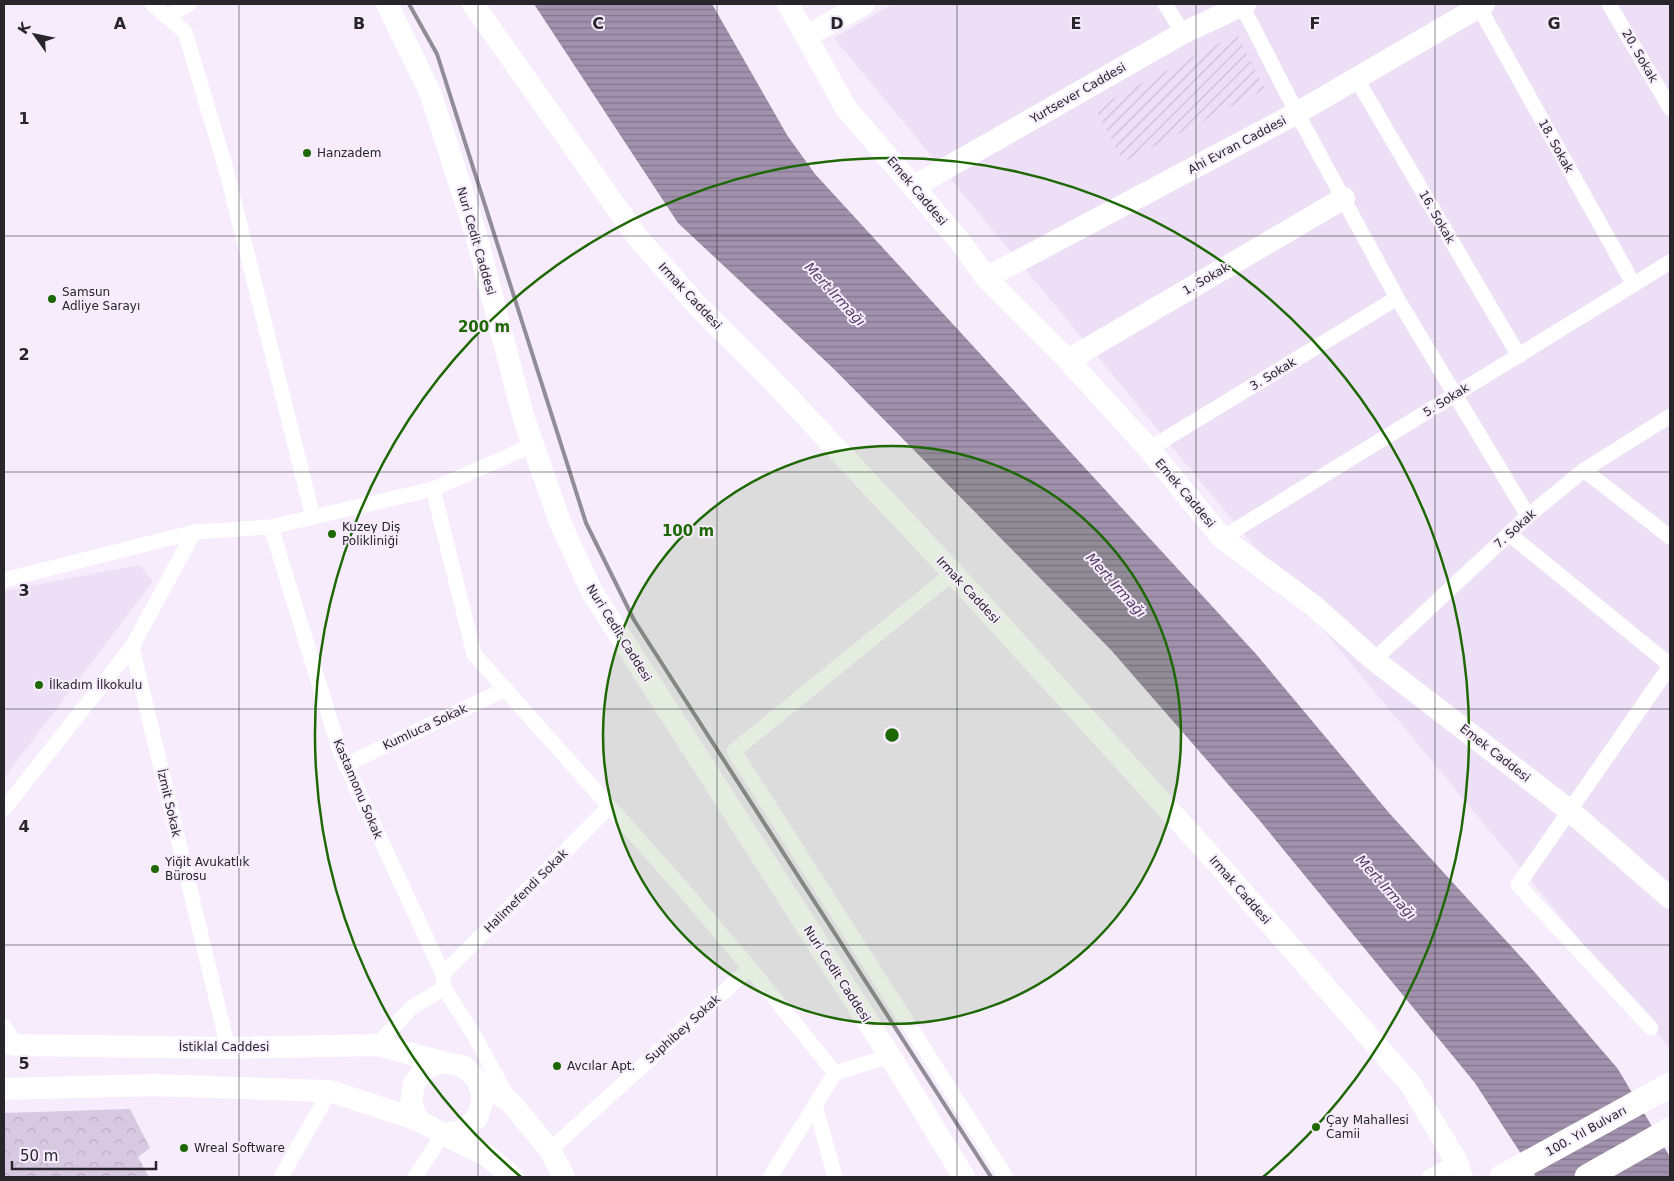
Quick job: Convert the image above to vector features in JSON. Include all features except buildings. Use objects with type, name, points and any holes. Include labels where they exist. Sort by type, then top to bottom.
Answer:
[{"type":"main road","name":"Nuri Cedit Caddesi","points":[[387,4],[430,92],[475,231],[524,419],[560,522],[592,592],[890,1056],[964,1177]]},
{"type":"main road","name":"Irmak Caddesi","points":[[473,4],[638,238],[696,304],[771,380],[953,573],[1225,873],[1411,1085],[1460,1170]]},
{"type":"main road","name":"Emek Caddesi","points":[[788,4],[846,108],[962,244],[986,278],[1068,360],[1148,449],[1222,538],[1314,606],[1374,660],[1569,810],[1670,898]]},
{"type":"main road","points":[[806,36],[864,4]]},
{"type":"main road","name":"Yurtsever Caddesi","points":[[913,187],[1183,33],[1243,5]]},
{"type":"main road","name":"Ahi Evran Caddesi","points":[[986,278],[1297,113],[1481,5]]},
{"type":"main road","name":"1. Sokak","points":[[1068,360],[1344,198]]},
{"type":"main road","name":"İstiklal Caddesi","points":[[10,1044],[228,1048],[377,1045],[442,1062]]},
{"type":"main road","points":[[418,1120],[411,1102],[414,1084],[425,1069],[442,1062],[463,1066],[478,1080],[511,1103],[550,1150],[564,1177]]},
{"type":"main road","points":[[443,1134],[462,1131],[477,1118],[483,1099],[478,1080]]},
{"type":"main road","points":[[4,1089],[154,1085],[330,1091],[418,1120],[486,1155],[513,1177]]},
{"type":"main road","name":"100. Yıl Bulvarı","points":[[1502,1177],[1670,1085]]},
{"type":"main road","points":[[1587,1177],[1670,1130]]},
{"type":"street","points":[[152,4],[185,32],[226,169],[313,517]]},
{"type":"street","points":[[167,17],[189,4]]},
{"type":"street","points":[[1165,4],[1183,33]]},
{"type":"street","name":"20. Sokak","points":[[1609,4],[1670,108]]},
{"type":"street","points":[[1243,5],[1297,113],[1397,298],[1528,516]]},
{"type":"street","name":"18. Sokak","points":[[1481,5],[1634,285]]},
{"type":"street","name":"16. Sokak","points":[[1356,78],[1519,356]]},
{"type":"street","name":"5. Sokak","points":[[1222,538],[1670,262]]},
{"type":"street","name":"3. Sokak","points":[[1148,449],[1397,298]]},
{"type":"street","name":"7. Sokak","points":[[1374,660],[1528,516],[1584,470],[1670,416]]},
{"type":"street","points":[[4,580],[194,532],[271,527],[434,489],[533,445]]},
{"type":"street","points":[[1584,470],[1670,537]]},
{"type":"street","points":[[434,489],[474,654],[682,888],[835,1073]]},
{"type":"street","name":"Kastamonu Sokak","points":[[271,527],[345,764],[443,981],[511,1103]]},
{"type":"street","points":[[4,809],[132,647],[194,532]]},
{"type":"street","points":[[1509,534],[1670,666],[1518,885],[1651,1028]]},
{"type":"street","points":[[953,573],[734,751],[1006,1177]]},
{"type":"street","name":"İzmit Sokak","points":[[132,647],[228,1048]]},
{"type":"street","name":"Kumluca Sokak","points":[[345,764],[506,689]]},
{"type":"street","name":"Halimefendi Sokak","points":[[377,1045],[411,1008],[443,981],[609,807]]},
{"type":"street","name":"Suphibey Sokak","points":[[550,1150],[750,968]]},
{"type":"street","points":[[4,1026],[10,1044]]},
{"type":"street","points":[[770,1177],[835,1073],[890,1056]]},
{"type":"street","points":[[281,1177],[330,1091]]},
{"type":"street","points":[[815,1105],[835,1177]]},
{"type":"street","points":[[415,1177],[443,1134]]},
{"type":"street","points":[[1429,1177],[1460,1170]]},
{"type":"shaded area","points":[[893,4],[1670,4],[1670,1049],[834,38]]},
{"type":"shaded area","points":[[1237,34],[1265,89],[1123,162],[1095,108]]},
{"type":"shaded area","name":"İlkadım İlkokulu","points":[[139,565],[153,581],[4,778],[4,591]]},
{"type":"green space","points":[[130,1109],[150,1148],[138,1157],[149,1177],[4,1177],[4,1113]]},
{"type":"water","name":"Mert Irmağı","points":[[534,4],[712,4],[787,135],[815,174],[1256,654],[1390,814],[1531,968],[1618,1069],[1670,1157],[1670,1177],[1536,1177],[1475,1083],[1260,821],[1111,650],[834,369],[678,223]]},
{"type":"railway","points":[[409,4],[437,54],[586,523],[634,620],[991,1177]]},
{"type":"place","name":"Hanzadem","points":[[307,153]]},
{"type":"place","name":"Samsun Adliye Sarayı","points":[[52,299]]},
{"type":"place","name":"Kuzey Diş Polikliniği","points":[[332,534]]},
{"type":"place","name":"İlkadım İlkokulu","points":[[39,685]]},
{"type":"place","name":"Yiğit Avukatlık Bürosu","points":[[155,869]]},
{"type":"place","name":"Avcılar Apt.","points":[[557,1066]]},
{"type":"place","name":"Çay Mahallesi Camii","points":[[1316,1127]]},
{"type":"place","name":"Wreal Software","points":[[184,1148]]}]
